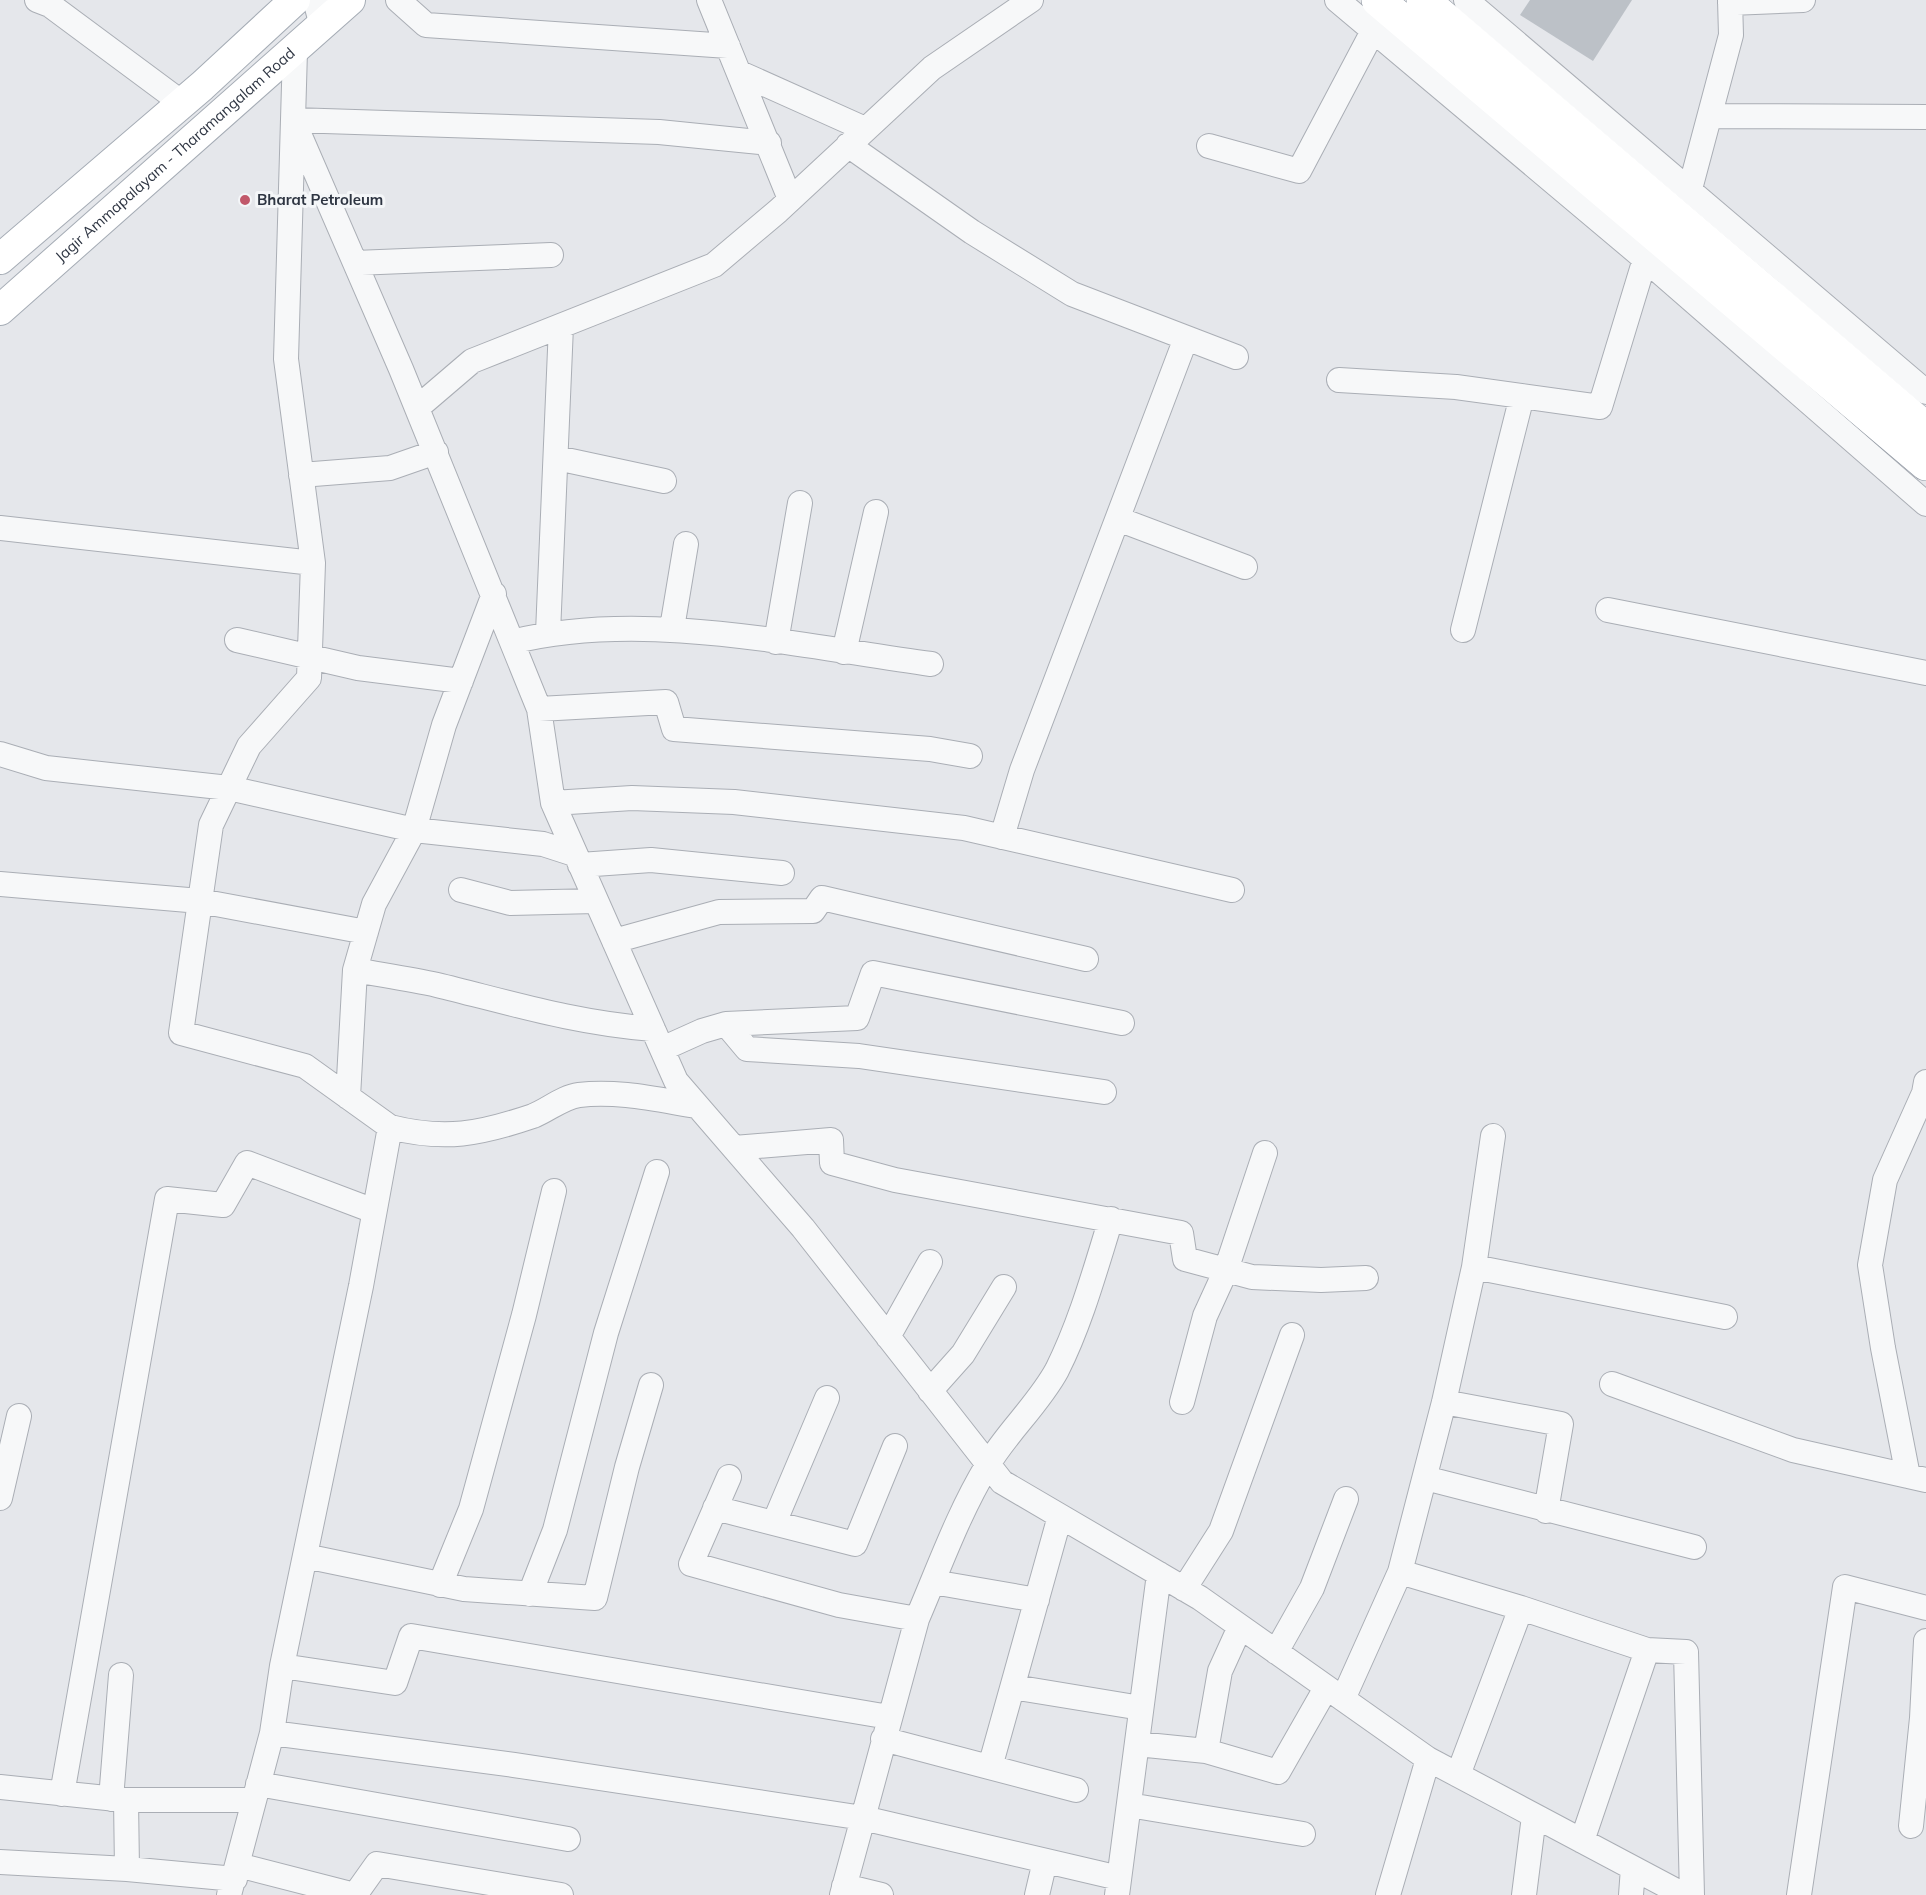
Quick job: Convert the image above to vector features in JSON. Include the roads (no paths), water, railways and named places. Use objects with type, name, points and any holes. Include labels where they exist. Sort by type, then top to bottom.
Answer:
[{"type":"highway","points":[[1423,0],[1926,429]]},
{"type":"highway","points":[[1376,15],[1926,464]]},
{"type":"main road","points":[[0,260],[182,103],[294,0]]},
{"type":"main road","name":"Jagir Ammapalayam - Tharamangalam Road","points":[[0,310],[295,51],[319,13],[350,0]]},
{"type":"street","points":[[37,0],[50,5],[182,103]]},
{"type":"street","points":[[398,0],[426,25],[728,46]]},
{"type":"street","points":[[709,0],[790,199]]},
{"type":"street","points":[[998,0],[1027,3]]},
{"type":"street","points":[[1337,0],[1376,15],[1645,259],[1926,504]]},
{"type":"street","points":[[1690,189],[1731,35],[1730,1],[1803,0]]},
{"type":"street","points":[[1472,2],[1926,392]]},
{"type":"street","points":[[417,408],[472,361],[714,265],[790,199],[932,68],[1027,3]]},
{"type":"street","points":[[1209,146],[1299,171],[1376,15]]},
{"type":"street","points":[[295,51],[285,359],[313,563],[309,678],[249,746],[211,825],[181,1032],[305,1066],[390,1126],[422,1135],[460,1136],[534,1115],[576,1095],[610,1094],[697,1106]]},
{"type":"street","points":[[740,73],[857,137],[972,232],[1072,294],[1236,357]]},
{"type":"street","points":[[1710,116],[1926,117]]},
{"type":"street","points":[[293,120],[659,132],[769,143]]},
{"type":"street","points":[[293,120],[436,452],[539,709],[553,803],[676,1081],[802,1228],[1002,1482],[1184,1589],[1428,1759],[1684,1895]]},
{"type":"street","points":[[355,263],[551,255]]},
{"type":"street","points":[[1340,380],[1456,387],[1600,407],[1645,259]]},
{"type":"street","points":[[548,633],[561,326]]},
{"type":"street","points":[[1002,837],[1022,770],[1186,338]]},
{"type":"street","points":[[1463,630],[1522,396]]},
{"type":"street","points":[[301,474],[390,468],[436,452]]},
{"type":"street","points":[[557,458],[664,481]]},
{"type":"street","points":[[776,642],[800,503]]},
{"type":"street","points":[[844,652],[876,513]]},
{"type":"street","points":[[1118,519],[1245,567]]},
{"type":"street","points":[[0,528],[313,563]]},
{"type":"street","points":[[672,628],[686,544]]},
{"type":"street","points":[[348,1097],[355,970],[374,904],[414,830],[444,726],[494,594]]},
{"type":"street","points":[[1608,610],[1926,673]]},
{"type":"street","points":[[512,642],[548,633],[672,628],[931,664]]},
{"type":"street","points":[[237,640],[358,668],[461,681]]},
{"type":"street","points":[[539,709],[666,702],[674,729],[930,749],[970,756]]},
{"type":"street","points":[[0,754],[46,768],[229,788],[414,830],[543,844],[577,860],[651,860],[782,873]]},
{"type":"street","points":[[553,803],[632,798],[734,802],[964,828],[1232,890]]},
{"type":"street","points":[[0,884],[200,901],[366,932]]},
{"type":"street","points":[[461,890],[510,903],[596,901]]},
{"type":"street","points":[[614,941],[719,912],[813,911],[822,898],[1086,959]]},
{"type":"street","points":[[355,970],[437,985],[501,1004],[657,1039],[726,1024],[857,1018],[873,974],[1122,1023]]},
{"type":"street","points":[[726,1024],[747,1049],[859,1056],[1104,1092]]},
{"type":"street","points":[[1612,1384],[1793,1450],[1917,1478],[1883,1348],[1870,1265],[1885,1180],[1925,1089]]},
{"type":"street","points":[[234,1880],[272,1733],[282,1666],[390,1126]]},
{"type":"street","points":[[1137,1744],[1206,1751],[1278,1772],[1334,1694],[1400,1572],[1444,1402],[1474,1267],[1493,1136]]},
{"type":"street","points":[[734,1148],[831,1140],[832,1163],[895,1180],[1181,1233],[1185,1259],[1252,1277],[1321,1280],[1366,1278]]},
{"type":"street","points":[[1182,1402],[1205,1316],[1226,1270],[1265,1153]]},
{"type":"street","points":[[63,1794],[167,1199],[223,1205],[247,1163],[374,1211]]},
{"type":"street","points":[[530,1594],[555,1530],[606,1333],[657,1172]]},
{"type":"street","points":[[440,1584],[471,1509],[524,1315],[554,1191]]},
{"type":"street","points":[[881,1895],[843,1890],[917,1619],[961,1514],[988,1464],[1056,1372],[1079,1320],[1111,1220]]},
{"type":"street","points":[[888,1337],[930,1262]]},
{"type":"street","points":[[1474,1267],[1725,1317]]},
{"type":"street","points":[[930,1391],[963,1354],[1004,1287]]},
{"type":"street","points":[[1184,1589],[1221,1531],[1292,1335]]},
{"type":"street","points":[[305,1556],[464,1589],[595,1598],[627,1467],[651,1385]]},
{"type":"street","points":[[774,1523],[827,1398]]},
{"type":"street","points":[[1444,1402],[1561,1424],[1546,1511]]},
{"type":"street","points":[[0,1498],[19,1416]]},
{"type":"street","points":[[715,1508],[855,1544],[895,1446]]},
{"type":"street","points":[[729,1477],[691,1564],[839,1605],[917,1619]]},
{"type":"street","points":[[1425,1478],[1546,1511],[1694,1547]]},
{"type":"street","points":[[1276,1652],[1312,1588],[1346,1500]]},
{"type":"street","points":[[990,1767],[1060,1516]]},
{"type":"street","points":[[1400,1572],[1521,1608],[1647,1650],[1686,1652],[1692,1895]]},
{"type":"street","points":[[272,1733],[514,1765],[863,1818],[1045,1861],[1118,1887],[1159,1574]]},
{"type":"street","points":[[933,1582],[1037,1600]]},
{"type":"street","points":[[1799,1895],[1845,1587],[1926,1608]]},
{"type":"street","points":[[1458,1775],[1521,1608]]},
{"type":"street","points":[[1206,1751],[1220,1671],[1240,1627]]},
{"type":"street","points":[[282,1666],[395,1683],[411,1636],[886,1728],[990,1767],[1076,1790]]},
{"type":"street","points":[[1911,1827],[1922,1718],[1926,1641]]},
{"type":"street","points":[[1582,1841],[1647,1650]]},
{"type":"street","points":[[121,1675],[119,1800],[127,1869]]},
{"type":"street","points":[[1013,1687],[1142,1708]]},
{"type":"street","points":[[1388,1895],[1428,1759]]},
{"type":"street","points":[[0,1787],[119,1800],[256,1792],[568,1839]]},
{"type":"street","points":[[1129,1805],[1303,1834]]},
{"type":"street","points":[[1524,1895],[1534,1816]]},
{"type":"street","points":[[1037,1895],[1045,1861]]},
{"type":"street","points":[[0,1862],[127,1869],[355,1895],[377,1864],[561,1895]]},
{"type":"street","points":[[1630,1895],[1633,1868]]},
{"type":"place","name":"Bharat Petroleum","points":[[245,200]]}]
